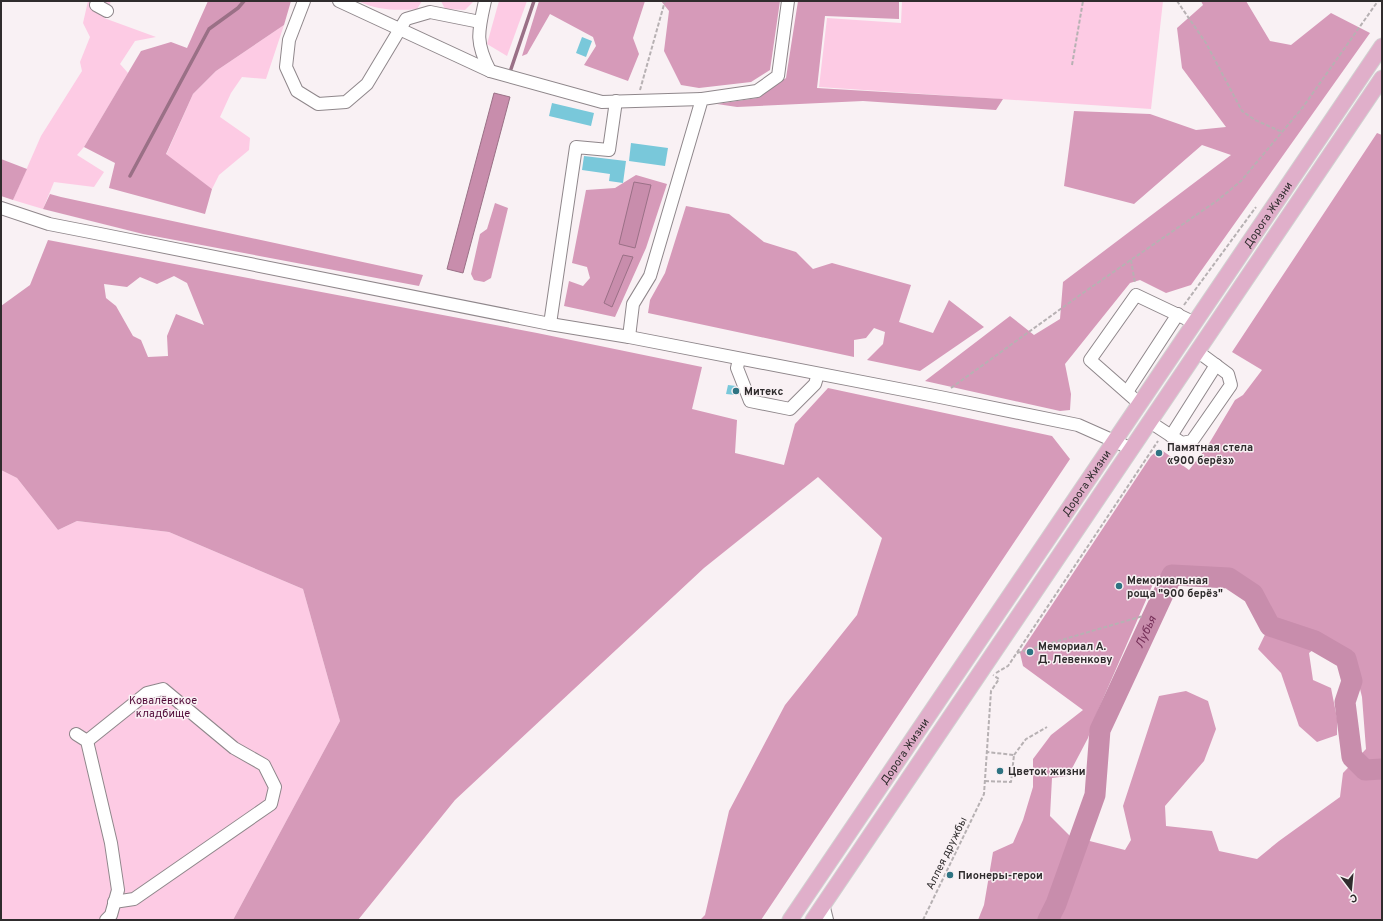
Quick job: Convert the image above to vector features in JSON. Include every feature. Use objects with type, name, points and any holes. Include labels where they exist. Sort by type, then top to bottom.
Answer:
[{"type":"main road","name":"Дорога Жизни","points":[[790,920],[1382,46]]},
{"type":"main road","name":"Дорога Жизни","points":[[813,920],[1382,78]]},
{"type":"street","points":[[98,1],[96,5],[107,11]]},
{"type":"street","points":[[304,1],[288,40],[286,67],[297,91],[318,104],[346,102],[367,84],[406,19],[430,12],[480,22]]},
{"type":"street","points":[[339,1],[490,71],[602,102],[702,99],[757,91],[778,76],[788,1]]},
{"type":"street","points":[[485,1],[478,30],[480,53],[490,71]]},
{"type":"street","points":[[629,337],[633,304],[650,276],[702,99]]},
{"type":"street","points":[[550,324],[576,147],[609,150],[616,102]]},
{"type":"street","points":[[1,208],[49,224],[550,324],[629,337],[1078,425],[1132,449]]},
{"type":"street","points":[[1140,404],[1090,360],[1136,294],[1195,323]]},
{"type":"street","points":[[1127,392],[1178,314]]},
{"type":"street","points":[[1150,422],[1182,443],[1192,441],[1231,385],[1228,374],[1197,351]]},
{"type":"street","points":[[739,359],[737,368],[750,401],[790,409],[815,384],[818,374]]},
{"type":"street","points":[[1167,434],[1216,365]]},
{"type":"street","points":[[87,741],[147,693],[163,689],[234,748],[264,765],[275,787],[271,804],[134,899],[114,902]]},
{"type":"street","points":[[76,734],[87,741],[111,843],[118,890],[111,915],[106,920]]},
{"type":"street","points":[[823,904],[827,920]]},
{"type":"path","points":[[636,101],[665,1]]},
{"type":"path","points":[[1072,64],[1083,1]]},
{"type":"path","points":[[1177,1],[1206,43],[1242,111],[1254,120],[1282,132]]},
{"type":"path","points":[[940,397],[973,370],[1218,200],[1241,181],[1303,108],[1377,2]]},
{"type":"path","points":[[1131,260],[1136,294]]},
{"type":"path","points":[[1047,727],[1026,739],[1014,754],[1011,782],[985,781],[991,691],[999,679],[994,675],[1008,666],[1167,434]]},
{"type":"path","points":[[1016,653],[1143,616]]},
{"type":"path","points":[[987,752],[1014,754]]},
{"type":"path","name":"Аллея дружбы","points":[[923,920],[984,794],[985,781]]},
{"type":"green space","points":[[88,1],[111,1],[104,18],[156,37],[135,41],[120,64],[128,73],[84,147],[77,155],[104,172],[94,187],[54,182],[43,209],[13,200],[41,136],[82,71],[80,62],[90,37],[83,23]]},
{"type":"green space","points":[[358,1],[422,1],[417,9],[402,10],[379,8]]},
{"type":"green space","points":[[441,1],[474,1],[465,10],[445,9]]},
{"type":"green space","points":[[499,1],[527,1],[507,56],[487,44]]},
{"type":"green space","points":[[902,1],[1163,1],[1151,109],[819,87],[827,18],[901,23]]},
{"type":"green space","points":[[284,25],[266,79],[242,77],[231,93],[220,117],[250,138],[249,150],[219,175],[212,189],[166,155],[193,94],[216,71]]},
{"type":"green space","name":"Ковалёвское кладбище","points":[[1,470],[17,478],[58,530],[77,521],[169,532],[303,589],[340,721],[233,920],[1,920]]},
{"type":"shaded area","points":[[208,1],[291,1],[284,25],[216,71],[193,94],[166,154],[212,189],[205,214],[109,188],[115,163],[84,147],[141,51],[171,42],[187,48]]},
{"type":"shaded area","points":[[539,1],[645,1],[633,38],[639,54],[628,81],[584,65],[596,46],[593,37],[550,14],[527,54],[522,56]]},
{"type":"shaded area","points":[[661,1],[780,1],[770,70],[751,82],[699,88],[681,85],[664,51],[669,11]]},
{"type":"shaded area","points":[[798,1],[899,1],[899,19],[825,16],[817,88],[1003,99],[996,110],[863,101],[737,107],[717,104],[757,98],[786,78]]},
{"type":"shaded area","points":[[1201,1],[1246,1],[1270,41],[1291,45],[1331,13],[1370,33],[1191,285],[1166,293],[1140,280],[1130,283],[1065,364],[1071,394],[1070,410],[1060,411],[925,381],[1010,316],[1034,335],[1060,319],[1063,282],[1231,155],[1202,145],[1134,204],[1064,186],[1074,111],[1150,114],[1196,130],[1226,127],[1182,68],[1177,28],[1203,5]]},
{"type":"shaded area","points":[[494,93],[510,97],[463,273],[447,269]]},
{"type":"shaded area","points":[[1377,133],[1382,135],[1382,920],[978,920],[984,905],[993,852],[1013,843],[1023,820],[1033,787],[1033,759],[1051,735],[1083,710],[1023,666],[1020,653],[1151,456],[1157,451],[1163,451],[1189,470],[1207,447],[1235,400],[1243,395],[1262,370],[1232,352]],"holes":[[[1178,568],[1231,573],[1259,590],[1272,620],[1258,649],[1281,673],[1299,726],[1317,742],[1337,735],[1337,718],[1331,688],[1313,680],[1309,653],[1329,638],[1352,656],[1362,697],[1366,749],[1343,773],[1340,797],[1279,841],[1257,859],[1219,851],[1212,831],[1166,826],[1165,806],[1204,761],[1216,729],[1208,701],[1186,691],[1159,696],[1123,806],[1131,840],[1125,850],[1070,836],[1050,816],[1052,778],[1068,776],[1088,738],[1096,715],[1156,577]]]},
{"type":"shaded area","points":[[1,159],[27,169],[13,200],[1,196]]},
{"type":"shaded area","points":[[636,175],[667,184],[646,248],[615,317],[564,306],[569,281],[583,286],[590,278],[587,267],[572,263],[586,190],[615,188]]},
{"type":"shaded area","points":[[634,182],[651,185],[635,248],[619,244]]},
{"type":"shaded area","points":[[50,194],[423,275],[419,286],[143,234],[43,209]]},
{"type":"shaded area","points":[[495,203],[508,208],[491,278],[484,282],[474,280],[471,274],[480,234],[487,229]]},
{"type":"shaded area","points":[[686,206],[729,214],[764,242],[796,252],[813,269],[832,263],[911,285],[899,322],[933,333],[949,300],[984,327],[920,371],[867,360],[883,344],[885,332],[874,328],[866,338],[854,340],[854,357],[648,313],[650,300],[665,273]]},
{"type":"shaded area","points":[[48,240],[537,333],[702,367],[692,409],[737,420],[735,453],[784,465],[795,424],[828,388],[1052,436],[1070,459],[761,920],[700,920],[705,915],[729,811],[785,705],[857,615],[882,538],[818,477],[704,568],[455,800],[358,920],[233,920],[340,721],[303,589],[169,532],[77,521],[58,530],[17,478],[1,470],[1,306],[30,285]],"holes":[[[174,276],[187,283],[204,325],[176,314],[167,336],[168,356],[148,357],[141,340],[133,336],[116,306],[106,298],[104,284],[127,287],[140,277],[157,284]]]},
{"type":"shaded area","points":[[623,255],[633,257],[612,307],[604,303]]},
{"type":"building","points":[[582,37],[592,41],[586,57],[576,53]]},
{"type":"building","points":[[552,103],[594,113],[591,126],[549,116]]},
{"type":"building","points":[[631,143],[668,148],[665,166],[629,161]]},
{"type":"building","points":[[584,156],[626,161],[623,183],[609,181],[610,174],[582,170]]},
{"type":"building","points":[[728,385],[736,386],[738,392],[736,395],[726,394]]},
{"type":"waterway","points":[[130,176],[209,29],[238,8],[244,1]]},
{"type":"waterway","points":[[511,69],[534,1]]},
{"type":"waterway","name":"Лубья","points":[[1048,920],[1056,904],[1095,795],[1100,730],[1172,575],[1229,578],[1253,594],[1270,626],[1315,641],[1346,659],[1352,681],[1345,702],[1352,757],[1365,770],[1382,769]]},
{"type":"place","name":"Митекс","points":[[736,391]]},
{"type":"place","name":"Памятная стела «900 берёз»","points":[[1159,453]]},
{"type":"place","name":"Мемориальная роща \"900 берёз\"","points":[[1119,586]]},
{"type":"place","name":"Мемориал А. Д. Левенкову","points":[[1030,652]]},
{"type":"place","name":"Цветок жизни","points":[[1000,771]]},
{"type":"place","name":"Пионеры-герои","points":[[950,875]]}]
